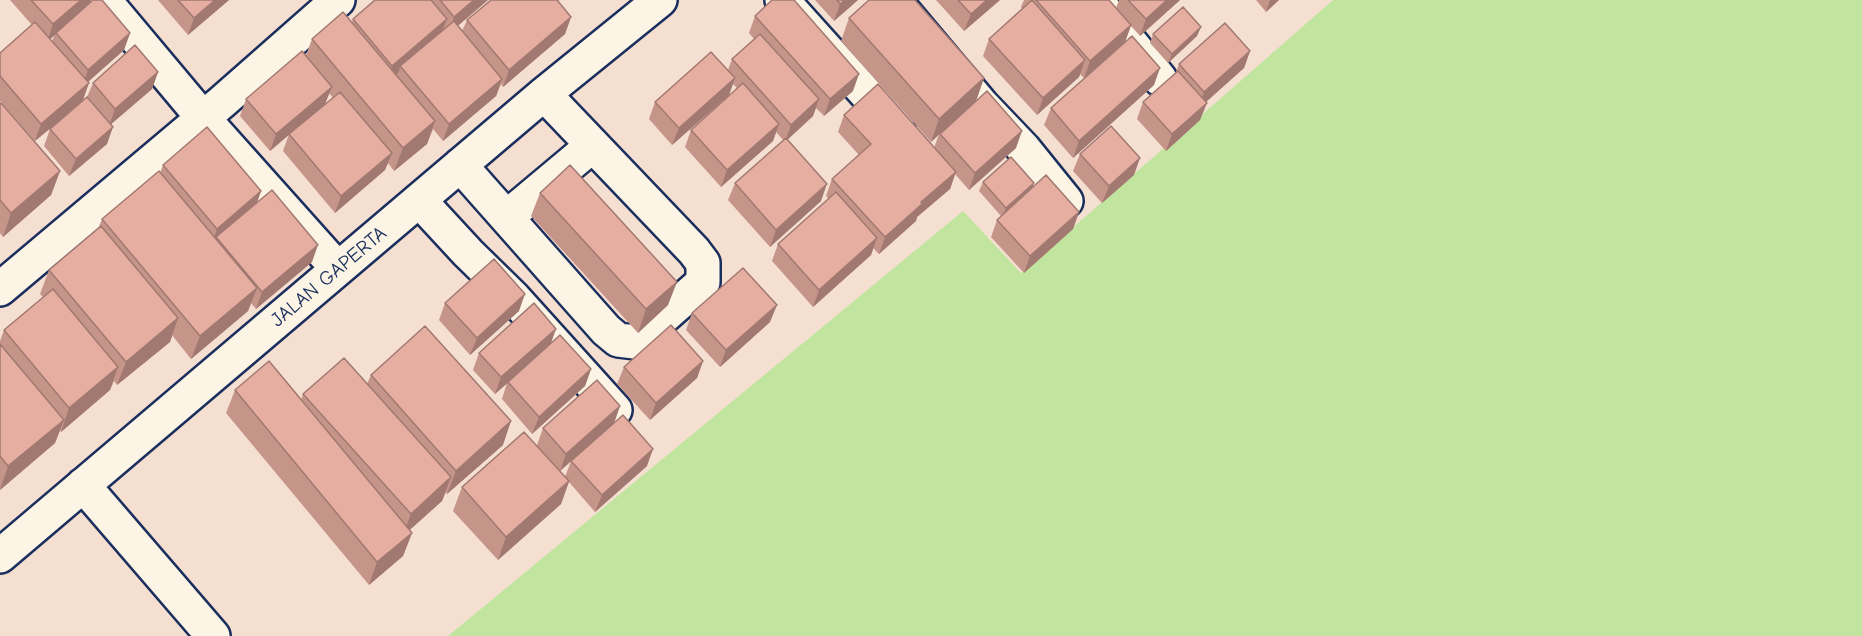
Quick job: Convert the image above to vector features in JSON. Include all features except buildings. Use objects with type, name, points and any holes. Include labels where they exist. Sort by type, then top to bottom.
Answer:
[{"type":"street","points":[[104,0],[203,118],[338,269]]},
{"type":"street","points":[[0,289],[203,118],[338,0]]},
{"type":"street","name":"JALAN GAPERTA","points":[[0,556],[544,94],[660,0]]},
{"type":"street","points":[[782,0],[917,150]]},
{"type":"street","points":[[894,0],[982,105],[1024,149],[1066,201]]},
{"type":"street","points":[[1096,0],[1160,79]]},
{"type":"street","points":[[460,165],[606,330],[618,339],[635,342],[703,282],[703,263],[544,94]]},
{"type":"street","points":[[507,217],[593,145]]},
{"type":"street","points":[[419,200],[513,297],[615,410]]},
{"type":"street","points":[[83,485],[213,636]]},
{"type":"green space","points":[[1333,0],[1862,0],[1862,636],[448,636],[963,211],[1021,273]]}]
